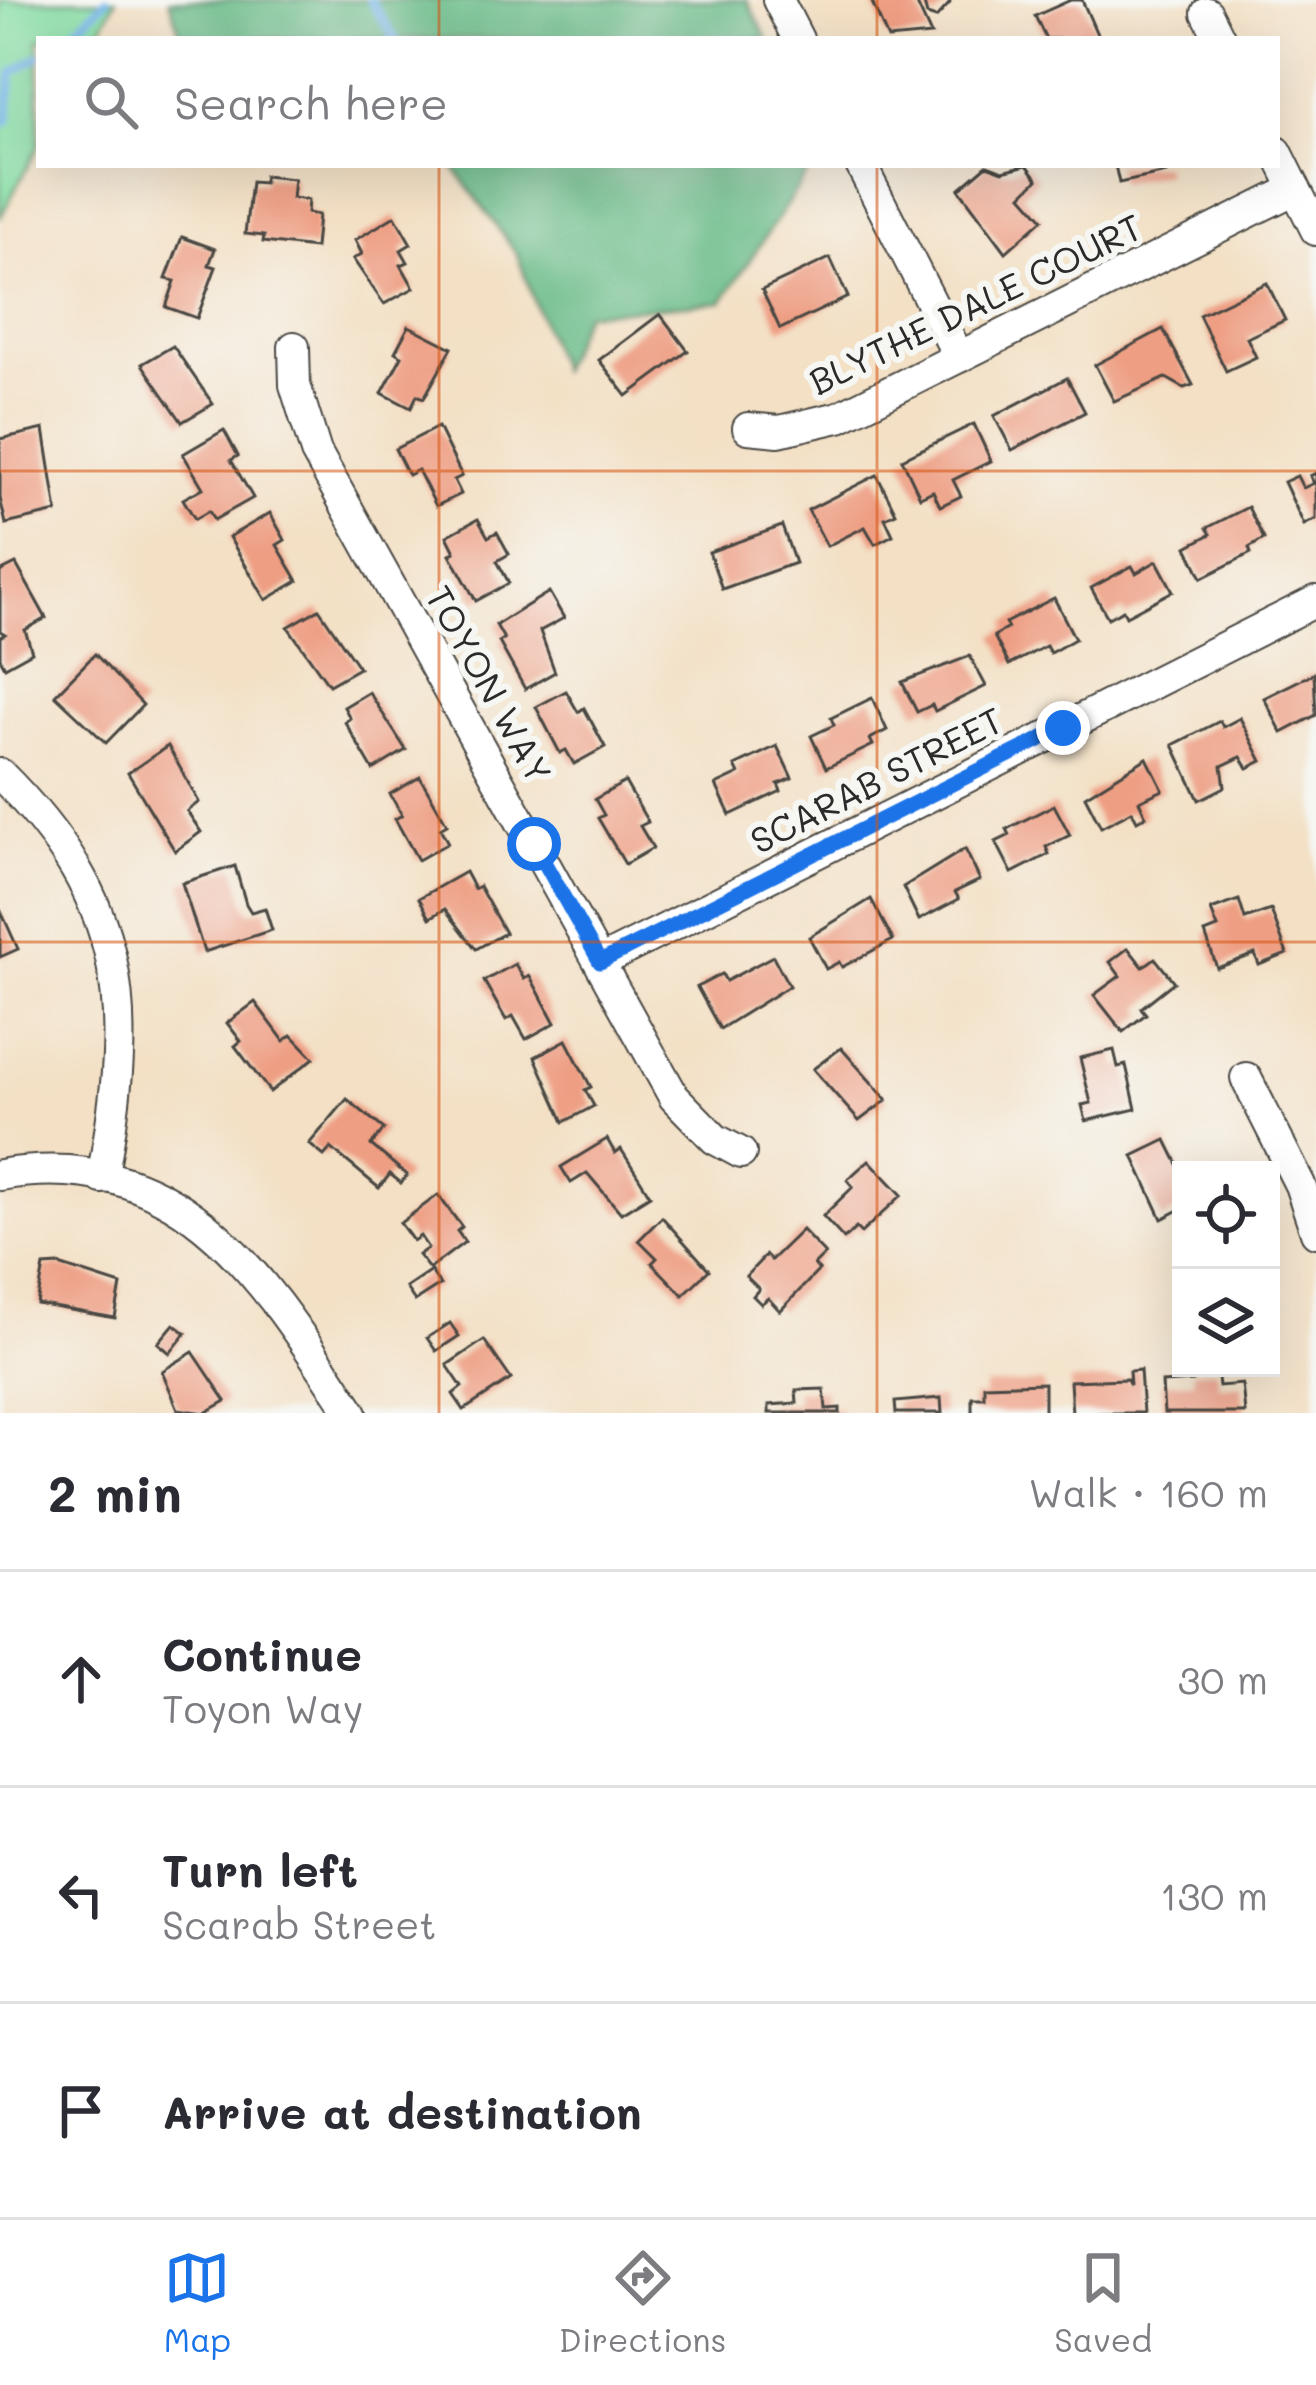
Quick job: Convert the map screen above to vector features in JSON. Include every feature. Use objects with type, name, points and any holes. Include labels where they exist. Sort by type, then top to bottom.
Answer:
[{"type":"street","points":[[778,0],[796,36]]},
{"type":"street","points":[[1280,158],[1316,230]]},
{"type":"street","points":[[863,168],[959,357]]},
{"type":"street","name":"BLYTHE DALE COURT","points":[[748,428],[813,426],[1295,189]]},
{"type":"street","name":"TOYON WAY","points":[[294,347],[295,386],[316,452],[674,1097],[704,1130],[741,1153]]},
{"type":"street","name":"SCARAB STREET","points":[[600,962],[1316,601]]},
{"type":"street","points":[[0,775],[34,807],[70,859],[104,931],[117,980],[120,1082],[102,1178]]},
{"type":"street","points":[[1246,1078],[1300,1185],[1316,1232]]},
{"type":"street","points":[[0,1175],[64,1172],[102,1178],[171,1203],[238,1252],[352,1413]]},
{"type":"green space","points":[[0,0],[116,0],[97,36],[36,36],[36,151],[0,218]]},
{"type":"green space","points":[[169,0],[747,0],[765,36],[181,36]]},
{"type":"green space","points":[[454,168],[811,168],[722,302],[585,313],[559,370],[517,254]]},
{"type":"building","points":[[871,0],[915,0],[931,35],[887,36]]},
{"type":"building","points":[[923,0],[950,3],[936,18],[927,15]]},
{"type":"building","points":[[1082,0],[1098,36],[1045,36],[1035,16]]},
{"type":"building","points":[[984,168],[1029,168],[1038,179],[1022,195],[1043,219],[1006,252],[959,189]]},
{"type":"building","points":[[1116,168],[1165,168],[1166,173],[1119,183]]},
{"type":"building","points":[[264,176],[294,179],[292,198],[308,200],[307,213],[318,215],[315,248],[263,242],[264,236],[245,234],[251,182],[264,183]]},
{"type":"building","points":[[395,216],[411,244],[401,250],[408,262],[401,265],[414,288],[384,304],[353,259],[362,254],[355,240]]},
{"type":"building","points":[[182,237],[215,249],[209,265],[216,267],[197,318],[166,307],[175,281],[166,279]]},
{"type":"building","points":[[830,258],[848,297],[780,329],[762,290]]},
{"type":"building","points":[[1267,283],[1285,320],[1247,338],[1256,357],[1226,371],[1199,315]]},
{"type":"building","points":[[660,314],[688,351],[627,396],[599,360]]},
{"type":"building","points":[[409,326],[452,348],[424,398],[417,395],[411,408],[382,393],[402,356],[395,352]]},
{"type":"building","points":[[1163,329],[1193,385],[1184,388],[1166,378],[1114,401],[1095,365]]},
{"type":"building","points":[[173,346],[213,404],[182,422],[142,364]]},
{"type":"building","points":[[1067,378],[1085,412],[1012,450],[994,416]]},
{"type":"building","points":[[974,424],[991,461],[953,480],[961,496],[940,506],[933,491],[920,497],[902,459]]},
{"type":"building","points":[[438,427],[462,476],[454,480],[461,494],[436,506],[418,470],[408,475],[395,449]]},
{"type":"building","points":[[44,429],[57,512],[6,524],[0,498],[0,439]]},
{"type":"building","points":[[224,430],[238,456],[231,460],[253,498],[214,520],[209,511],[195,519],[183,499],[203,488],[183,454]]},
{"type":"building","points":[[1316,473],[1316,519],[1304,525],[1284,482],[1297,476],[1303,488],[1314,483],[1310,476]]},
{"type":"building","points":[[877,475],[896,513],[885,518],[893,535],[875,544],[865,527],[827,546],[808,510]]},
{"type":"building","points":[[1248,507],[1264,539],[1249,548],[1251,553],[1202,578],[1187,547],[1211,534],[1207,528]]},
{"type":"building","points":[[270,513],[285,540],[277,545],[298,581],[266,600],[229,537]]},
{"type":"building","points":[[478,519],[488,537],[497,532],[509,554],[497,561],[509,583],[476,601],[450,554],[455,552],[447,536]]},
{"type":"building","points":[[782,526],[795,563],[722,589],[709,552]]},
{"type":"building","points":[[1157,561],[1173,591],[1126,616],[1123,610],[1108,618],[1091,588],[1132,566],[1136,573]]},
{"type":"building","points":[[16,564],[46,618],[25,630],[32,652],[5,667],[0,658],[0,637],[5,634],[0,631],[0,572]]},
{"type":"building","points":[[549,592],[564,618],[540,631],[555,672],[525,689],[499,642],[504,639],[496,625]]},
{"type":"building","points":[[1054,598],[1075,639],[1050,653],[1046,646],[1009,665],[994,636],[1008,628],[1005,623]]},
{"type":"building","points":[[319,609],[359,668],[329,685],[288,627]]},
{"type":"building","points":[[95,654],[143,705],[106,743],[55,695]]},
{"type":"building","points":[[970,656],[986,686],[935,711],[932,705],[917,712],[902,682]]},
{"type":"building","points":[[1314,673],[1316,715],[1282,733],[1264,698]]},
{"type":"building","points":[[566,691],[578,712],[584,708],[605,747],[574,764],[566,750],[560,753],[536,707]]},
{"type":"building","points":[[369,692],[406,750],[373,770],[345,722],[350,718],[344,707]]},
{"type":"building","points":[[872,698],[887,730],[870,739],[873,745],[826,768],[811,736],[834,725],[831,718]]},
{"type":"building","points":[[1240,718],[1262,761],[1248,768],[1241,757],[1222,766],[1225,787],[1199,800],[1173,745],[1220,721],[1223,727]]},
{"type":"building","points":[[168,746],[199,802],[187,811],[201,832],[175,851],[128,773]]},
{"type":"building","points":[[777,746],[792,778],[778,784],[781,791],[730,815],[716,785],[739,774],[735,766]]},
{"type":"building","points":[[1147,758],[1163,790],[1139,801],[1146,816],[1137,821],[1132,811],[1101,827],[1085,796]]},
{"type":"building","points":[[420,777],[447,824],[440,828],[448,843],[418,860],[395,819],[402,815],[390,794]]},
{"type":"building","points":[[625,782],[648,822],[640,826],[653,848],[625,864],[598,818],[604,815],[595,799]]},
{"type":"building","points":[[1054,805],[1070,835],[1046,847],[1049,854],[1012,873],[996,842],[1010,835],[1007,829]]},
{"type":"building","points":[[965,849],[980,880],[955,892],[959,899],[919,920],[903,887]]},
{"type":"building","points":[[235,866],[246,904],[251,912],[265,908],[272,930],[204,952],[182,883]]},
{"type":"building","points":[[465,872],[474,889],[479,886],[505,933],[476,949],[445,909],[430,918],[419,898]]},
{"type":"building","points":[[871,899],[893,940],[842,967],[839,962],[826,969],[809,937]]},
{"type":"building","points":[[1239,900],[1245,919],[1271,910],[1287,954],[1259,965],[1255,954],[1217,968],[1205,933],[1218,928],[1211,910]]},
{"type":"building","points":[[0,909],[18,949],[0,957]]},
{"type":"building","points":[[1128,948],[1143,967],[1155,958],[1174,982],[1141,1008],[1146,1014],[1123,1032],[1094,995],[1120,976],[1110,962]]},
{"type":"building","points":[[773,956],[789,986],[720,1029],[697,987],[722,974],[726,981]]},
{"type":"building","points":[[515,964],[524,979],[530,976],[555,1023],[526,1039],[513,1016],[506,1020],[484,981]]},
{"type":"building","points":[[255,1002],[284,1041],[292,1035],[314,1058],[270,1092],[235,1046],[241,1041],[227,1023]]},
{"type":"building","points":[[566,1040],[591,1087],[585,1090],[594,1106],[564,1122],[535,1057]]},
{"type":"building","points":[[841,1048],[887,1100],[859,1121],[813,1069]]},
{"type":"building","points":[[1114,1050],[1118,1067],[1126,1065],[1136,1109],[1086,1121],[1082,1105],[1091,1103],[1080,1058]]},
{"type":"building","points":[[347,1099],[384,1129],[371,1145],[407,1175],[401,1183],[390,1174],[379,1188],[331,1148],[324,1156],[309,1144]]},
{"type":"building","points":[[607,1139],[615,1153],[621,1149],[650,1195],[621,1213],[587,1173],[571,1183],[561,1167]]},
{"type":"building","points":[[1166,1140],[1176,1161],[1172,1161],[1172,1214],[1162,1219],[1133,1156]]},
{"type":"building","points":[[869,1160],[902,1195],[861,1233],[856,1228],[844,1239],[823,1216],[853,1187],[847,1180]]},
{"type":"building","points":[[438,1195],[462,1227],[457,1231],[465,1242],[429,1269],[418,1255],[428,1248],[420,1236],[413,1241],[400,1223]]},
{"type":"building","points":[[662,1217],[709,1270],[683,1295],[652,1263],[657,1258],[639,1240]]},
{"type":"building","points":[[802,1230],[825,1254],[814,1265],[819,1270],[780,1311],[768,1298],[761,1304],[753,1296],[759,1289],[746,1276]]},
{"type":"building","points":[[59,1265],[121,1285],[115,1318],[37,1304],[44,1266]]},
{"type":"building","points":[[431,1271],[440,1285],[415,1301],[406,1288]]},
{"type":"building","points":[[450,1323],[459,1336],[436,1351],[427,1338]]},
{"type":"building","points":[[174,1324],[186,1333],[170,1353],[158,1343]]},
{"type":"building","points":[[484,1340],[511,1379],[464,1410],[453,1394],[462,1387],[447,1365]]},
{"type":"building","points":[[193,1352],[226,1401],[205,1413],[178,1409],[162,1371]]},
{"type":"building","points":[[1140,1370],[1143,1413],[1072,1413],[1070,1381],[1127,1379],[1130,1385],[1129,1371]]},
{"type":"building","points":[[1193,1377],[1218,1377],[1219,1386],[1242,1384],[1245,1413],[1164,1413],[1162,1383],[1193,1381]]},
{"type":"building","points":[[1044,1383],[1044,1413],[972,1413],[972,1397],[984,1397],[984,1385]]},
{"type":"building","points":[[824,1389],[826,1409],[840,1408],[840,1413],[769,1413],[769,1405],[797,1403],[796,1390]]},
{"type":"building","points":[[941,1398],[942,1413],[896,1413],[895,1402]]},
{"type":"waterway","points":[[69,36],[106,0]]},
{"type":"waterway","points":[[370,0],[393,36]]},
{"type":"waterway","points":[[0,124],[8,120],[12,73],[36,58]]},
{"type":"route","points":[[534,844],[600,962],[1063,728]]}]
